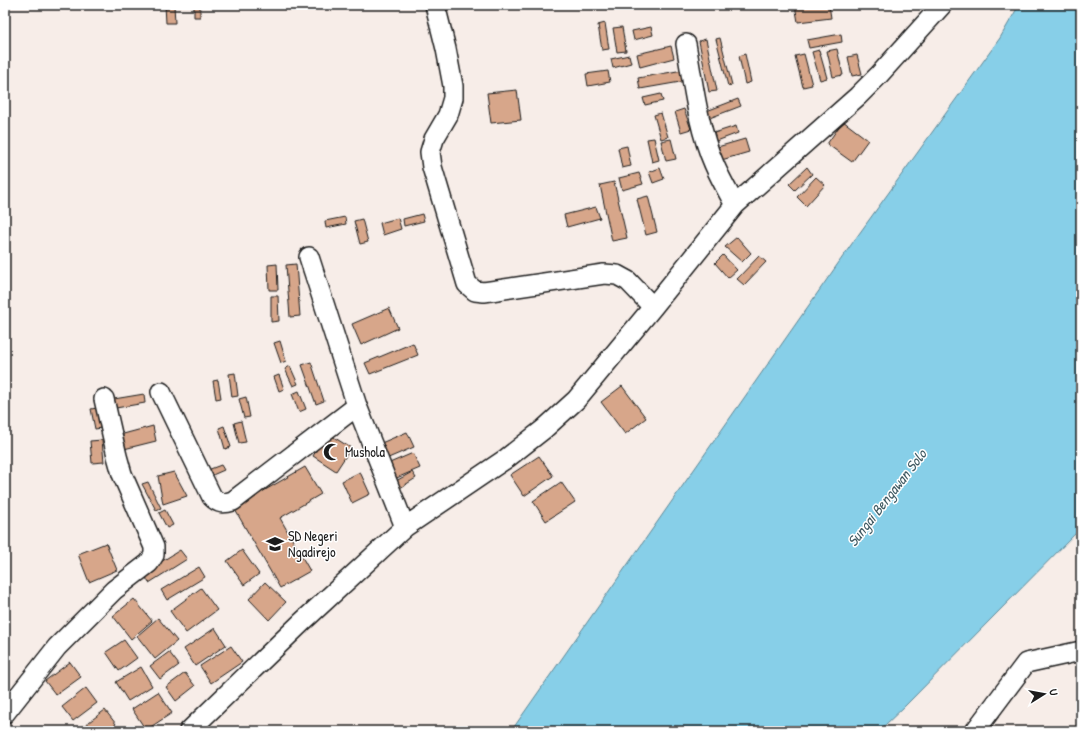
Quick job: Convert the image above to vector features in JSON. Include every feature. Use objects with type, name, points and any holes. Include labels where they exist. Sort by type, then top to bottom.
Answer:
[{"type":"street","points":[[435,5],[446,49],[453,86],[453,98],[448,115],[434,139],[430,152],[432,167],[467,284],[475,291],[484,292],[604,274],[617,275],[628,281],[653,307]]},
{"type":"street","points":[[189,731],[306,617],[405,527],[507,458],[544,429],[576,400],[735,205],[858,96],[942,5]]},
{"type":"street","points":[[686,44],[706,140],[714,164],[735,205]]},
{"type":"street","points":[[309,257],[357,406],[405,527]]},
{"type":"street","points":[[161,392],[212,497],[217,502],[226,503],[233,501],[357,406]]},
{"type":"street","points":[[5,713],[57,647],[114,590],[149,562],[154,555],[154,546],[122,474],[104,400]]},
{"type":"street","points":[[975,731],[1026,663],[1081,651]]},
{"type":"water","name":"Sungai Bengawan Solo","points":[[1019,5],[1081,5],[1081,528],[880,731],[510,731],[851,245],[1000,38]]},
{"type":"building","points":[[165,5],[174,5],[175,23],[166,23]]},
{"type":"building","points":[[194,5],[200,5],[200,17],[194,17]]},
{"type":"building","points":[[795,5],[829,5],[831,18],[798,22]]},
{"type":"building","points":[[605,23],[609,49],[602,50],[598,25]]},
{"type":"building","points":[[622,27],[626,51],[617,52],[613,28]]},
{"type":"building","points":[[651,27],[653,35],[634,40],[632,31]]},
{"type":"building","points":[[841,34],[842,42],[809,48],[807,40]]},
{"type":"building","points":[[720,38],[732,85],[728,86],[716,39]]},
{"type":"building","points":[[706,39],[717,91],[709,92],[699,41]]},
{"type":"building","points":[[671,46],[674,58],[640,67],[637,54]]},
{"type":"building","points":[[837,49],[843,75],[833,77],[827,51]]},
{"type":"building","points":[[819,50],[827,78],[820,80],[812,52]]},
{"type":"building","points":[[745,54],[751,82],[745,84],[739,56]]},
{"type":"building","points":[[804,54],[812,85],[803,87],[795,56]]},
{"type":"building","points":[[629,55],[631,63],[613,68],[611,59]]},
{"type":"building","points":[[857,55],[862,74],[852,76],[848,57]]},
{"type":"building","points":[[683,70],[686,81],[640,89],[638,78]]},
{"type":"building","points":[[608,71],[610,82],[588,86],[586,74]]},
{"type":"building","points":[[517,90],[521,120],[491,123],[487,93]]},
{"type":"building","points":[[661,94],[663,101],[645,105],[643,98]]},
{"type":"building","points":[[738,99],[741,106],[707,119],[704,112]]},
{"type":"building","points":[[684,109],[691,129],[681,132],[675,112]]},
{"type":"building","points":[[661,113],[668,137],[661,139],[654,115]]},
{"type":"building","points":[[843,121],[868,140],[852,162],[827,144]]},
{"type":"building","points":[[736,126],[738,133],[714,142],[711,134]]},
{"type":"building","points":[[654,138],[659,160],[652,162],[647,139]]},
{"type":"building","points":[[671,139],[676,159],[666,161],[661,141]]},
{"type":"building","points":[[745,139],[749,152],[718,161],[714,148]]},
{"type":"building","points":[[627,146],[631,166],[622,168],[618,148]]},
{"type":"building","points":[[807,167],[812,174],[795,190],[789,184]]},
{"type":"building","points":[[660,168],[664,179],[653,183],[649,172]]},
{"type":"building","points":[[639,173],[643,184],[622,190],[619,178]]},
{"type":"building","points":[[816,177],[825,185],[806,206],[797,197]]},
{"type":"building","points":[[614,182],[627,238],[612,241],[600,185]]},
{"type":"building","points":[[648,196],[657,232],[646,235],[637,199]]},
{"type":"building","points":[[596,207],[600,218],[567,227],[564,215]]},
{"type":"building","points":[[422,214],[424,221],[404,226],[403,219]]},
{"type":"building","points":[[345,217],[346,224],[326,228],[325,221]]},
{"type":"building","points":[[398,218],[401,229],[383,235],[380,223]]},
{"type":"building","points":[[362,219],[368,242],[360,244],[354,221]]},
{"type":"building","points":[[737,237],[751,253],[742,262],[725,247]]},
{"type":"building","points":[[723,255],[737,270],[728,278],[715,263]]},
{"type":"building","points":[[759,256],[766,262],[744,285],[737,279]]},
{"type":"building","points":[[277,264],[278,290],[269,290],[268,265]]},
{"type":"building","points":[[296,264],[300,316],[290,317],[286,265]]},
{"type":"building","points":[[271,296],[278,296],[279,321],[271,322]]},
{"type":"building","points":[[389,308],[398,328],[361,345],[352,324]]},
{"type":"building","points":[[280,341],[286,361],[281,363],[274,343]]},
{"type":"building","points":[[413,343],[418,355],[370,374],[365,363]]},
{"type":"building","points":[[311,362],[324,401],[316,404],[302,365]]},
{"type":"building","points":[[290,366],[298,384],[293,386],[285,369]]},
{"type":"building","points":[[235,373],[238,396],[232,397],[229,374]]},
{"type":"building","points":[[279,375],[284,389],[279,391],[274,377]]},
{"type":"building","points":[[218,380],[221,398],[216,399],[213,381]]},
{"type":"building","points":[[622,386],[646,418],[625,434],[601,402]]},
{"type":"building","points":[[299,391],[306,409],[299,412],[292,394]]},
{"type":"building","points":[[144,394],[145,403],[110,409],[108,400]]},
{"type":"building","points":[[246,397],[250,417],[244,418],[239,399]]},
{"type":"building","points":[[103,407],[108,427],[95,429],[91,409]]},
{"type":"building","points":[[241,421],[246,442],[239,443],[234,423]]},
{"type":"building","points":[[153,426],[156,441],[120,450],[116,436]]},
{"type":"building","points":[[224,426],[231,447],[225,449],[219,428]]},
{"type":"building","points":[[407,432],[414,447],[386,459],[379,444]]},
{"type":"building","name":"Mushola","points":[[327,433],[351,448],[336,471],[313,456]]},
{"type":"building","points":[[102,440],[104,462],[92,463],[90,441]]},
{"type":"building","points":[[413,453],[420,468],[392,480],[385,465]]},
{"type":"building","points":[[539,456],[553,476],[524,496],[510,475]]},
{"type":"building","points":[[221,465],[224,470],[208,477],[205,471]]},
{"type":"building","name":"SD Negeri Ngadirejo","points":[[305,467],[321,494],[280,518],[310,571],[280,588],[234,508]]},
{"type":"building","points":[[174,472],[187,496],[163,504],[158,476]]},
{"type":"building","points":[[360,472],[370,494],[352,503],[342,481]]},
{"type":"building","points":[[412,472],[416,478],[400,488],[396,481]]},
{"type":"building","points":[[148,482],[161,508],[156,510],[142,484]]},
{"type":"building","points":[[561,482],[575,502],[546,521],[533,501]]},
{"type":"building","points":[[165,510],[173,525],[167,528],[159,513]]},
{"type":"building","points":[[106,543],[117,570],[89,582],[78,554]]},
{"type":"building","points":[[180,550],[187,559],[149,583],[143,573]]},
{"type":"building","points":[[242,550],[259,574],[244,585],[227,561]]},
{"type":"building","points":[[199,567],[205,577],[167,600],[161,590]]},
{"type":"building","points":[[265,582],[286,602],[269,620],[249,599]]},
{"type":"building","points":[[201,588],[217,610],[186,633],[170,611]]},
{"type":"building","points":[[134,599],[152,621],[131,639],[113,616]]},
{"type":"building","points":[[158,618],[177,641],[155,659],[137,636]]},
{"type":"building","points":[[215,628],[226,645],[195,666],[184,649]]},
{"type":"building","points":[[124,640],[137,658],[119,671],[106,652]]},
{"type":"building","points":[[231,646],[242,662],[211,683],[200,666]]},
{"type":"building","points":[[169,652],[179,665],[160,679],[150,666]]},
{"type":"building","points":[[70,662],[81,677],[56,695],[45,681]]},
{"type":"building","points":[[141,667],[152,686],[128,701],[116,682]]},
{"type":"building","points":[[185,673],[195,686],[176,701],[166,687]]},
{"type":"building","points":[[86,688],[97,703],[73,721],[62,707]]},
{"type":"building","points":[[158,692],[172,713],[146,730],[132,709]]},
{"type":"building","points":[[105,710],[116,724],[107,731],[83,731],[81,728]]},
{"type":"place","name":"Mushola","points":[[332,452]]},
{"type":"place","name":"SD Negeri Ngadirejo","points":[[275,544]]}]
